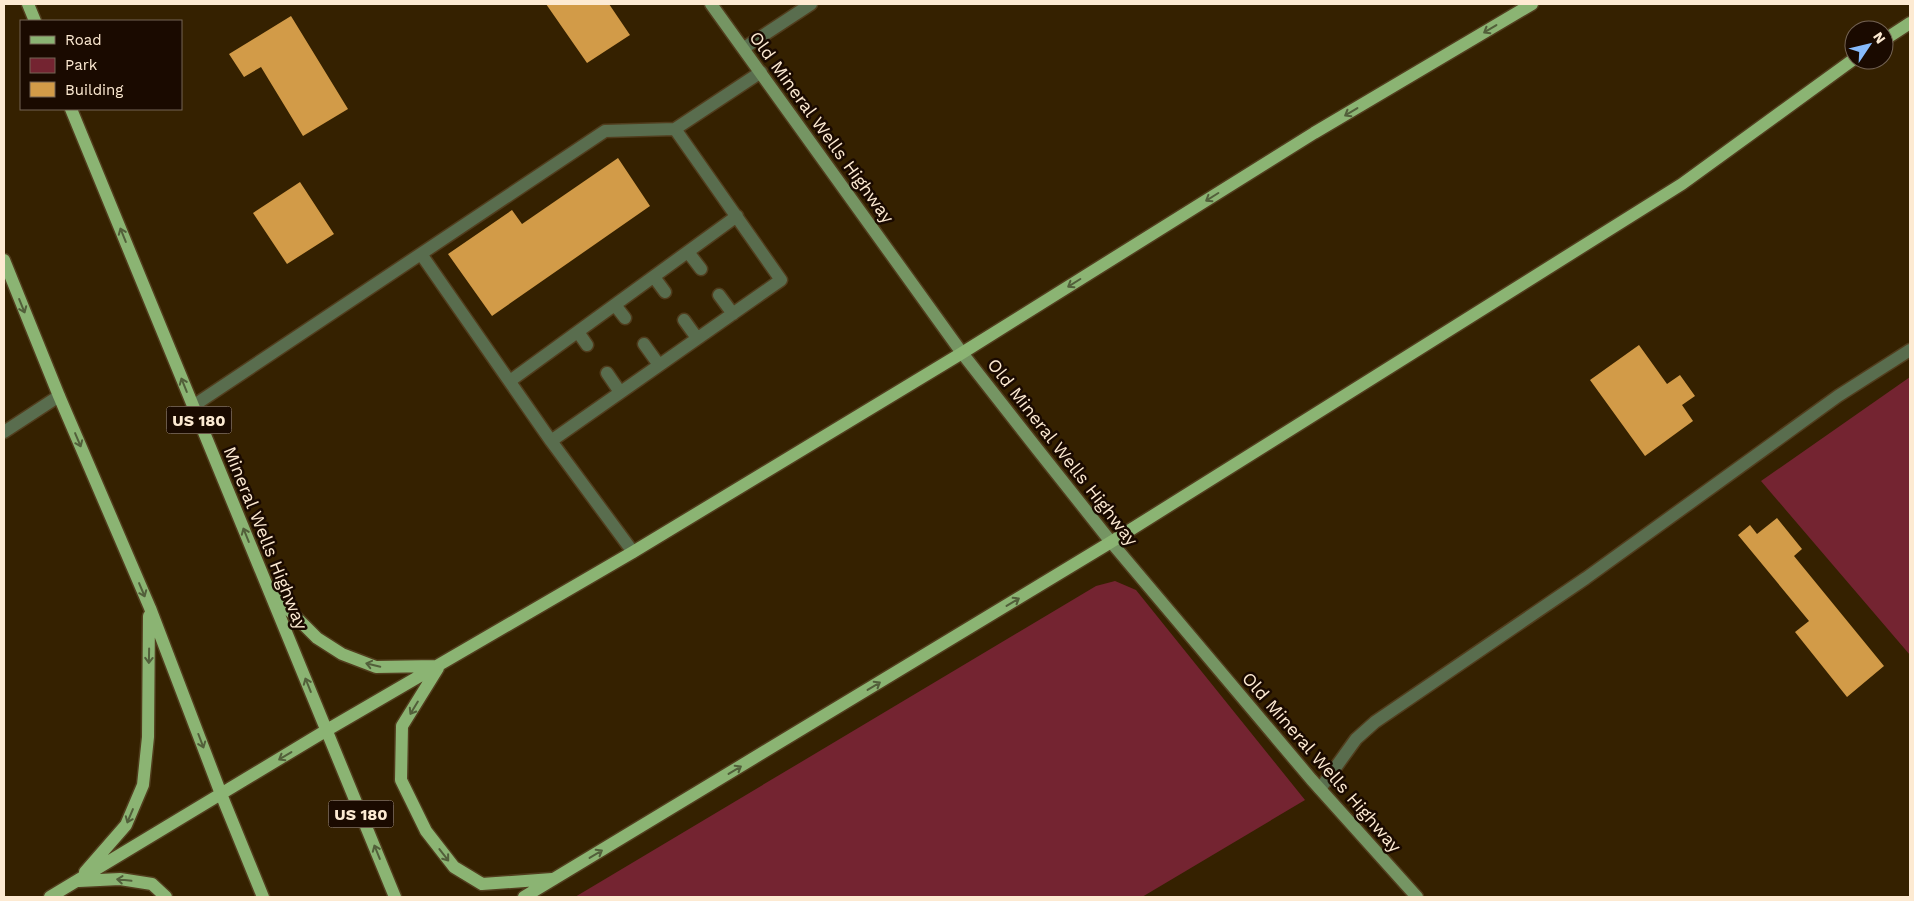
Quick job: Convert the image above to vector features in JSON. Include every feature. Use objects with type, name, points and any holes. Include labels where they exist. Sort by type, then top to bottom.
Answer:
[{"type":"main road","points":[[28,4],[35,20]]},
{"type":"main road","points":[[50,897],[327,730],[633,552],[962,353],[1314,133],[1532,4]]},
{"type":"main road","points":[[1894,33],[1910,23]]},
{"type":"main road","points":[[524,897],[1111,542],[1682,184],[1844,66]]},
{"type":"main road","name":"Mineral Wells Highway","points":[[71,110],[395,897]]},
{"type":"main road","points":[[4,260],[59,396],[150,608],[221,794],[263,897]]},
{"type":"main road","points":[[268,589],[317,638],[342,654],[376,667],[439,666]]},
{"type":"main road","points":[[77,881],[126,825],[143,785],[148,737],[150,608]]},
{"type":"main road","points":[[439,666],[402,726],[401,780],[426,831],[454,867],[482,884],[554,879]]},
{"type":"main road","points":[[77,881],[120,879],[152,884],[166,897]]},
{"type":"main road","points":[[539,897],[554,879]]},
{"type":"street","name":"Old Mineral Wells Highway","points":[[712,4],[962,353],[1111,542],[1320,789],[1418,897]]},
{"type":"lane","points":[[744,48],[810,4]]},
{"type":"lane","points":[[193,406],[605,131],[676,129],[761,72]]},
{"type":"lane","points":[[551,441],[782,280],[676,129]]},
{"type":"lane","points":[[510,381],[737,216]]},
{"type":"lane","points":[[688,252],[701,269]]},
{"type":"lane","points":[[421,254],[551,441],[633,552]]},
{"type":"lane","points":[[654,276],[665,292]]},
{"type":"lane","points":[[719,295],[732,314]]},
{"type":"lane","points":[[615,305],[626,318]]},
{"type":"lane","points":[[684,320],[697,338]]},
{"type":"lane","points":[[578,332],[587,344]]},
{"type":"lane","points":[[644,344],[659,365]]},
{"type":"lane","points":[[1320,789],[1356,739],[1375,722],[1586,578],[1838,396],[1910,350]]},
{"type":"lane","points":[[607,373],[620,392]]},
{"type":"lane","points":[[4,432],[59,396]]},
{"type":"green space","points":[[1910,377],[1910,655],[1761,481]]},
{"type":"green space","points":[[1115,581],[1136,590],[1305,800],[1142,897],[575,897],[1096,586]]},
{"type":"building","points":[[546,4],[609,4],[630,35],[587,63]]},
{"type":"building","points":[[291,16],[348,109],[303,136],[261,67],[244,77],[229,54]]},
{"type":"building","points":[[618,158],[650,206],[492,316],[448,254],[512,210],[522,224]]},
{"type":"building","points":[[300,182],[334,234],[287,264],[253,213]]},
{"type":"building","points":[[1639,345],[1667,384],[1680,375],[1695,396],[1682,405],[1693,421],[1645,456],[1590,380]]},
{"type":"building","points":[[1777,518],[1802,549],[1794,556],[1884,666],[1847,697],[1795,632],[1809,621],[1738,535],[1750,525],[1757,534]]}]
